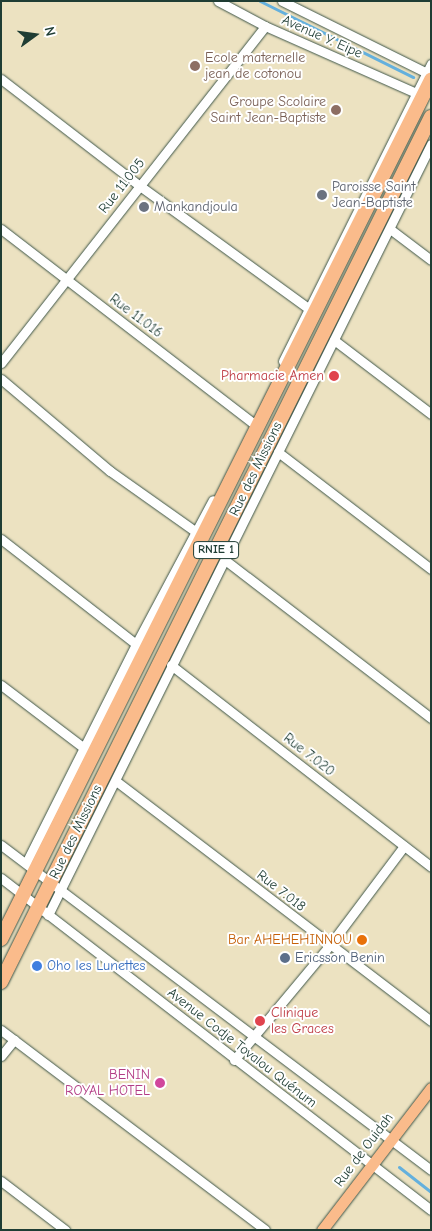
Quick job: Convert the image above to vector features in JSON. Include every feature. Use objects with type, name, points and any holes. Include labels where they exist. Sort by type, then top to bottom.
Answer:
[{"type":"highway","name":"Rue des Missions","points":[[1,939],[23,896],[32,867],[429,76]]},
{"type":"highway","name":"Rue des Missions","points":[[1,982],[43,912],[431,117]]},
{"type":"main road","name":"Rue de Ouidah","points":[[322,1230],[431,1088]]},
{"type":"street","name":"Avenue Y. Eipe","points":[[218,1],[265,26],[416,93]]},
{"type":"street","name":"Avenue Y. Eipe","points":[[282,1],[429,76]]},
{"type":"street","name":"Rue 11.005","points":[[1,364],[265,26]]},
{"type":"street","points":[[32,867],[84,748],[136,644],[254,424],[308,308],[416,93],[429,76],[431,64]]},
{"type":"street","points":[[1,78],[140,186],[308,308]]},
{"type":"street","points":[[55,886],[116,781],[170,665],[225,560],[431,144]]},
{"type":"street","points":[[390,229],[431,260]]},
{"type":"street","name":"Rue 11.016","points":[[1,230],[254,424]]},
{"type":"street","points":[[334,340],[431,414]]},
{"type":"street","points":[[1,379],[110,471],[196,532]]},
{"type":"street","points":[[278,452],[431,569]]},
{"type":"street","points":[[1,539],[136,644]]},
{"type":"street","points":[[225,560],[431,718]]},
{"type":"street","name":"Rue 7.020","points":[[170,665],[431,867]]},
{"type":"street","points":[[1,685],[84,748]]},
{"type":"street","name":"Rue 7.018","points":[[116,781],[329,946],[431,1022]]},
{"type":"street","name":"Avenue Codje Tovalou Quénum","points":[[1,845],[431,1170]]},
{"type":"street","points":[[234,1060],[329,946],[404,846]]},
{"type":"street","name":"Avenue Codje Tovalou Quénum","points":[[1,878],[234,1060],[431,1210]]},
{"type":"street","points":[[1,1030],[265,1230]]},
{"type":"street","points":[[1,1056],[14,1040]]},
{"type":"street","points":[[1,1181],[65,1230]]},
{"type":"waterway","points":[[260,1],[413,77]]},
{"type":"waterway","points":[[399,1167],[431,1192]]},
{"type":"place","name":"Ecole maternelle jean de cotonou","points":[[195,66]]},
{"type":"place","name":"Groupe Scolaire Saint Jean-Baptiste","points":[[336,110]]},
{"type":"place","name":"Paroisse Saint Jean-Baptiste","points":[[322,195]]},
{"type":"place","name":"Mankandjoula","points":[[144,207]]},
{"type":"place","name":"Pharmacie Amen","points":[[334,376]]},
{"type":"place","name":"Bar AHEHEHINNOU","points":[[362,940]]},
{"type":"place","name":"Ericsson Benin","points":[[285,958]]},
{"type":"place","name":"Oho les Lunettes","points":[[37,966]]},
{"type":"place","name":"Clinique les Graces","points":[[260,1021]]},
{"type":"place","name":"BENIN ROYAL HOTEL","points":[[160,1083]]}]
